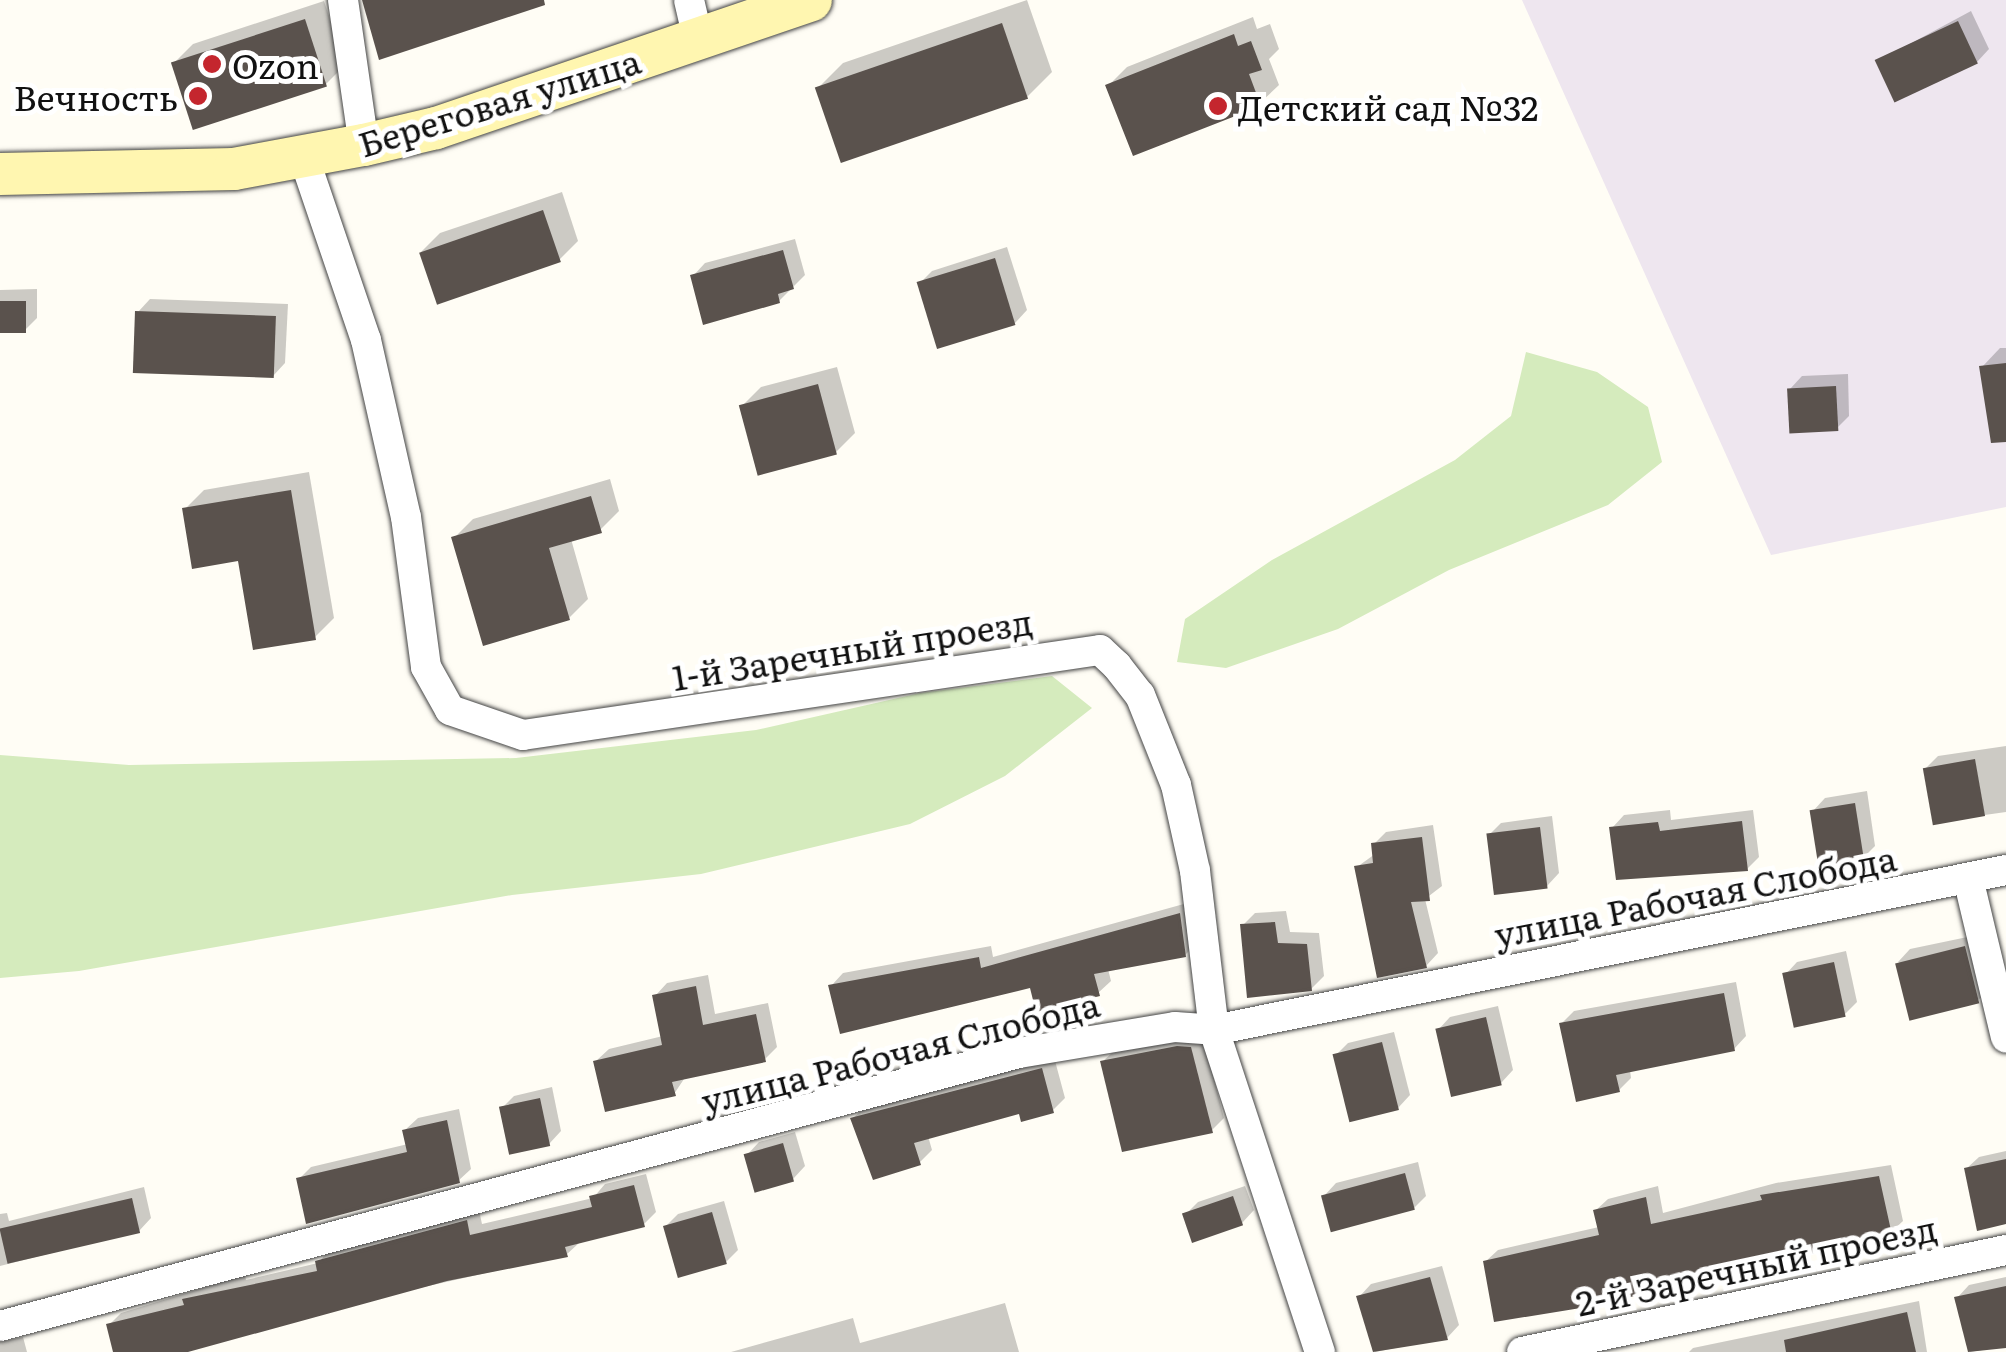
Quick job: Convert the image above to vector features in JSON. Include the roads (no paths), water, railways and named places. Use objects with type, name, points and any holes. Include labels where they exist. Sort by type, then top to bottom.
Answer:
[{"type":"main road","name":"Береговая улица","points":[[0,174],[214,170],[364,146],[436,128],[693,19],[811,0]]},
{"type":"street","points":[[343,0],[364,146]]},
{"type":"street","name":"1-й Заречный проезд","points":[[304,158],[366,340],[406,516],[426,666],[450,710],[522,734],[1100,650],[1140,695],[1176,784],[1195,871],[1214,1030],[1320,1352]]},
{"type":"street","name":"улица Рабочая Слобода","points":[[0,1326],[1019,1054],[1175,1026],[1214,1030],[2006,870]]},
{"type":"street","points":[[1968,878],[2006,1038]]},
{"type":"street","name":"2-й Заречный проезд","points":[[1522,1352],[2006,1250]]},
{"type":"place","name":"Ozon","points":[[212,64]]},
{"type":"place","name":"Вечность","points":[[198,96]]},
{"type":"place","name":"Детский сад №32","points":[[1218,106]]}]
